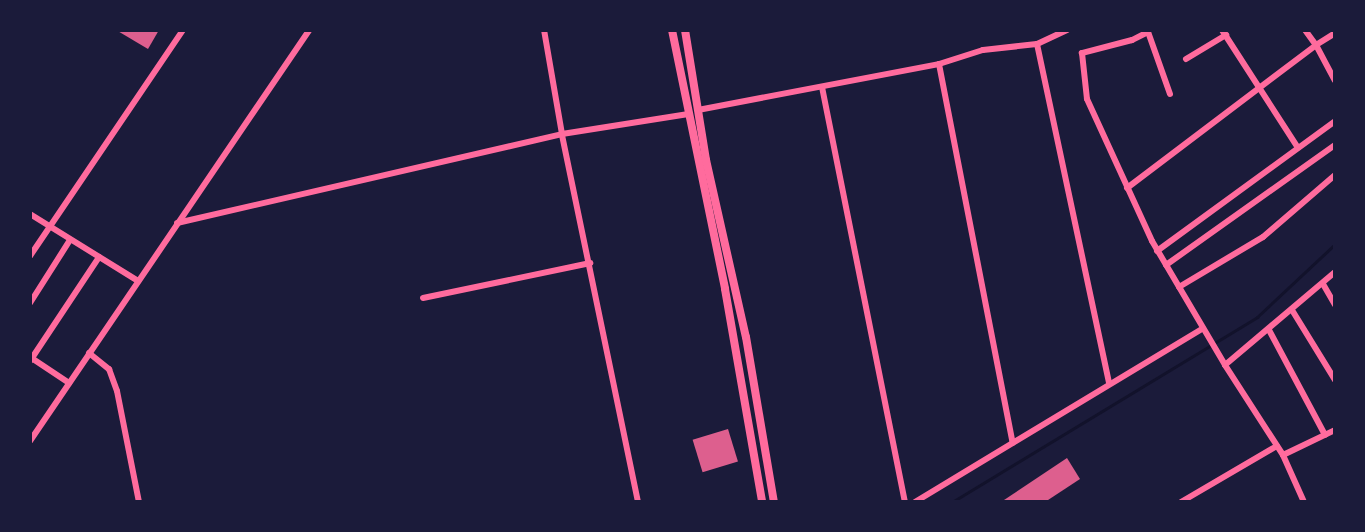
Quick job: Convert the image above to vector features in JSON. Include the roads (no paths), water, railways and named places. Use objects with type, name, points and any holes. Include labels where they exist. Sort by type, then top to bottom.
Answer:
[{"type":"street","points":[[30,256],[183,30]]},
{"type":"street","points":[[30,441],[309,30]]},
{"type":"street","points":[[544,30],[562,134],[638,502]]},
{"type":"street","points":[[672,30],[725,290],[762,502]]},
{"type":"street","points":[[685,30],[698,110],[746,337],[774,502]]},
{"type":"street","points":[[177,223],[562,134],[688,114],[698,110],[939,64],[983,50],[1037,44],[1067,30]]},
{"type":"street","points":[[1305,30],[1335,80]]},
{"type":"street","points":[[1170,94],[1150,31],[1131,40],[1082,53],[1087,99],[1157,251],[1225,365],[1283,455],[1304,502]]},
{"type":"street","points":[[1127,188],[1177,154],[1259,85],[1335,31]]},
{"type":"street","points":[[1186,59],[1224,33],[1298,148]]},
{"type":"street","points":[[1037,44],[1109,383]]},
{"type":"street","points":[[939,64],[1013,443]]},
{"type":"street","points":[[822,87],[905,502]]},
{"type":"street","points":[[1157,251],[1335,121]]},
{"type":"street","points":[[1166,265],[1335,145]]},
{"type":"street","points":[[1179,288],[1263,237],[1335,175]]},
{"type":"street","points":[[30,214],[138,281]]},
{"type":"street","points":[[30,303],[70,240]]},
{"type":"street","points":[[69,383],[31,359],[99,257]]},
{"type":"street","points":[[423,298],[590,263]]},
{"type":"street","points":[[1225,365],[1335,272]]},
{"type":"street","points":[[1323,284],[1335,305]]},
{"type":"street","points":[[1292,310],[1335,380]]},
{"type":"street","points":[[915,502],[1203,328]]},
{"type":"street","points":[[1269,330],[1325,435]]},
{"type":"street","points":[[89,353],[109,369],[117,391],[139,502]]},
{"type":"street","points":[[1283,455],[1335,430]]},
{"type":"street","points":[[1181,502],[1277,446]]},
{"type":"waterway","points":[[952,502],[1257,317],[1335,244]]}]
